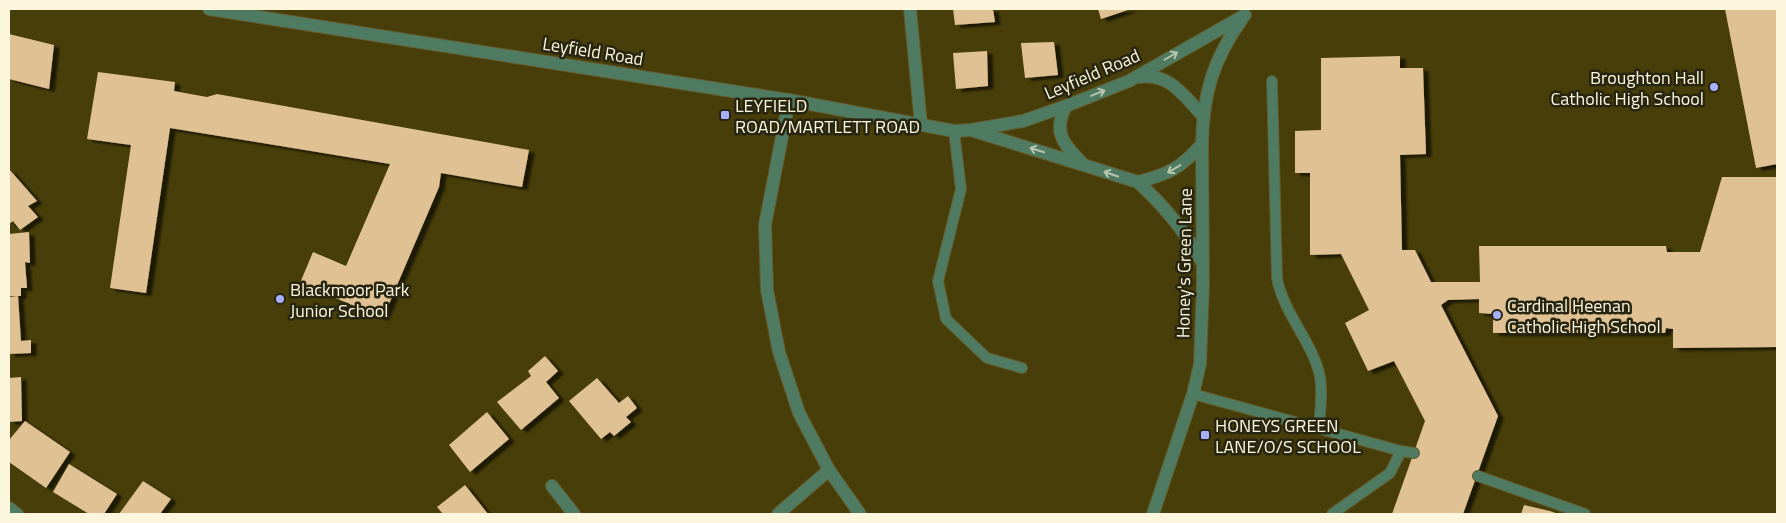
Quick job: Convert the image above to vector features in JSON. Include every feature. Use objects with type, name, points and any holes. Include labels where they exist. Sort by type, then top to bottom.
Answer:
[{"type":"street","name":"Leyfield Road","points":[[210,9],[789,100],[954,130],[971,130],[1023,121],[1129,81],[1247,12]]},
{"type":"street","points":[[910,9],[922,124]]},
{"type":"street","name":"Honey's Green Lane","points":[[1153,514],[1200,364],[1203,284],[1202,144],[1203,116],[1208,89],[1216,62],[1229,38],[1247,12]]},
{"type":"street","points":[[1129,81],[1147,76],[1169,81],[1179,89],[1203,116]]},
{"type":"street","points":[[789,100],[765,225],[767,290],[779,352],[799,413],[829,470],[860,514]]},
{"type":"street","points":[[1066,106],[1060,122],[1062,139],[1083,164]]},
{"type":"street","name":"Leyfield Road","points":[[971,130],[1138,182]]},
{"type":"street","points":[[1138,182],[1157,178],[1175,170],[1202,144]]},
{"type":"street","points":[[1138,182],[1174,218],[1202,262]]},
{"type":"street","points":[[778,514],[829,470]]},
{"type":"street","points":[[552,486],[574,514]]},
{"type":"street","points":[[9,508],[17,514]]},
{"type":"lane","points":[[1272,82],[1276,278],[1284,301],[1316,364],[1320,376],[1319,428]]},
{"type":"lane","points":[[954,130],[961,189],[938,282],[946,319],[987,358],[1022,368]]},
{"type":"lane","points":[[1192,394],[1414,453]]},
{"type":"lane","points":[[1332,514],[1390,473],[1401,451]]},
{"type":"lane","points":[[1478,476],[1586,514]]},
{"type":"building","points":[[953,9],[993,9],[995,22],[955,25]]},
{"type":"building","points":[[1098,9],[1131,9],[1101,19]]},
{"type":"building","points":[[1725,9],[1777,9],[1777,164],[1756,168]]},
{"type":"building","points":[[9,34],[54,45],[49,89],[9,79]]},
{"type":"building","points":[[1054,42],[1058,75],[1025,78],[1021,43]]},
{"type":"building","points":[[987,51],[988,86],[956,89],[953,53]]},
{"type":"building","points":[[1400,56],[1400,68],[1423,68],[1426,154],[1400,155],[1402,250],[1415,250],[1431,282],[1480,282],[1479,246],[1666,246],[1667,252],[1700,252],[1722,177],[1777,177],[1777,347],[1673,348],[1673,329],[1666,328],[1665,333],[1493,333],[1493,314],[1479,313],[1479,299],[1448,300],[1441,305],[1498,416],[1463,514],[1392,514],[1425,421],[1394,361],[1368,371],[1345,323],[1369,310],[1341,254],[1310,255],[1310,173],[1295,173],[1295,131],[1321,130],[1321,58]]},
{"type":"building","points":[[98,72],[175,82],[174,91],[207,97],[217,94],[529,150],[522,187],[441,173],[439,187],[383,318],[300,283],[313,252],[346,266],[390,164],[170,128],[146,293],[110,288],[131,145],[87,139]]},
{"type":"building","points":[[9,169],[37,201],[28,206],[38,217],[20,230],[13,221],[9,224]]},
{"type":"building","points":[[29,232],[30,263],[25,262],[27,288],[21,288],[21,296],[9,296],[9,234]]},
{"type":"building","points":[[18,296],[21,341],[31,340],[31,353],[9,354],[9,297]]},
{"type":"building","points":[[545,356],[558,371],[546,382],[559,398],[521,430],[497,402],[531,376],[528,371]]},
{"type":"building","points":[[21,377],[22,421],[9,422],[9,378]]},
{"type":"building","points":[[597,378],[619,403],[628,396],[637,408],[626,417],[631,422],[614,436],[610,432],[601,439],[569,401]]},
{"type":"building","points":[[487,412],[509,439],[470,472],[449,445]]},
{"type":"building","points":[[25,421],[70,452],[46,488],[9,462],[9,440]]},
{"type":"building","points":[[69,464],[117,494],[104,514],[89,514],[53,492]]},
{"type":"building","points":[[143,481],[171,499],[160,514],[119,514]]},
{"type":"building","points":[[465,485],[488,514],[443,514],[437,507]]},
{"type":"building","points":[[1524,505],[1550,511],[1558,514],[1521,514]]},
{"type":"place","name":"Broughton Hall Catholic High School","points":[[1714,87]]},
{"type":"place","name":"LEYFIELD ROAD/MARTLETT ROAD","points":[[725,115]]},
{"type":"place","name":"Blackmoor Park Junior School","points":[[280,299]]},
{"type":"place","name":"Cardinal Heenan Catholic High School","points":[[1497,315]]},
{"type":"place","name":"HONEYS GREEN LANE/O/S SCHOOL","points":[[1205,435]]}]
